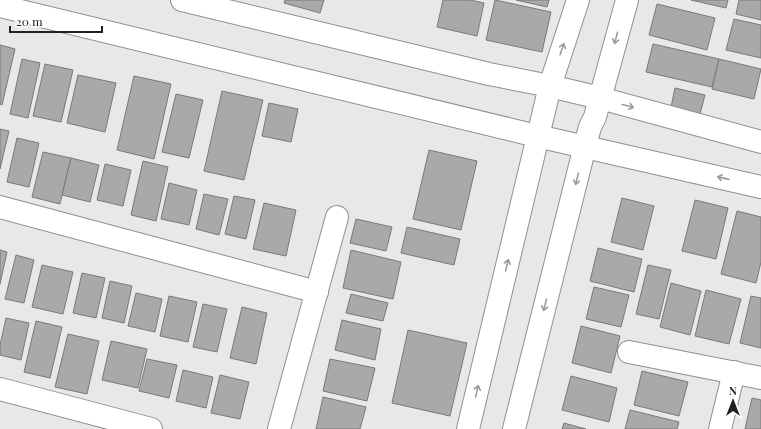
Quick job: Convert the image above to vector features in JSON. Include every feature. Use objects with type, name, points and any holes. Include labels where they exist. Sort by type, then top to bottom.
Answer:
[{"type":"street","points":[[182,0],[489,74],[543,111],[593,122],[761,187]]},
{"type":"street","points":[[468,429],[543,111],[578,0]]},
{"type":"street","points":[[514,429],[626,0]]},
{"type":"street","points":[[0,6],[593,122],[761,142]]},
{"type":"street","points":[[0,207],[317,292]]},
{"type":"street","points":[[279,429],[337,217]]},
{"type":"street","points":[[629,352],[761,378]]},
{"type":"street","points":[[720,429],[734,372]]},
{"type":"street","points":[[0,389],[151,429]]},
{"type":"building","points":[[285,0],[324,0],[320,13],[284,3]]},
{"type":"building","points":[[443,0],[470,0],[484,3],[477,36],[437,27]]},
{"type":"building","points":[[495,0],[551,12],[542,52],[486,40]]},
{"type":"building","points":[[516,0],[549,0],[547,7]]},
{"type":"building","points":[[691,0],[728,0],[726,8]]},
{"type":"building","points":[[739,0],[761,0],[761,20],[736,14]]},
{"type":"building","points":[[657,4],[715,18],[707,50],[649,35]]},
{"type":"building","points":[[734,19],[761,25],[761,58],[726,50]]},
{"type":"building","points":[[653,44],[719,59],[712,87],[646,72]]},
{"type":"building","points":[[0,45],[15,49],[2,105],[0,104]]},
{"type":"building","points":[[22,59],[40,63],[28,118],[10,114]]},
{"type":"building","points":[[719,59],[761,69],[754,99],[712,89]]},
{"type":"building","points":[[45,64],[73,70],[61,122],[33,116]]},
{"type":"building","points":[[78,75],[116,83],[105,132],[67,123]]},
{"type":"building","points":[[134,76],[171,84],[154,159],[117,150]]},
{"type":"building","points":[[675,88],[705,95],[700,114],[671,107]]},
{"type":"building","points":[[222,91],[263,100],[244,180],[204,171]]},
{"type":"building","points":[[176,94],[203,100],[189,158],[162,152]]},
{"type":"building","points":[[269,103],[298,109],[291,142],[262,136]]},
{"type":"building","points":[[0,129],[9,131],[0,169]]},
{"type":"building","points":[[17,138],[39,143],[29,187],[7,182]]},
{"type":"building","points":[[429,150],[477,161],[461,230],[413,219]]},
{"type":"building","points":[[43,152],[71,158],[60,204],[32,197]]},
{"type":"building","points":[[71,158],[99,165],[90,202],[62,195]]},
{"type":"building","points":[[143,161],[168,167],[156,221],[131,215]]},
{"type":"building","points":[[105,164],[131,170],[123,206],[97,200]]},
{"type":"building","points":[[169,183],[197,190],[189,225],[161,219]]},
{"type":"building","points":[[204,194],[228,199],[219,235],[196,229]]},
{"type":"building","points":[[234,196],[255,200],[246,239],[225,234]]},
{"type":"building","points":[[622,198],[654,206],[643,250],[611,242]]},
{"type":"building","points":[[695,200],[728,208],[716,259],[682,251]]},
{"type":"building","points":[[264,203],[296,210],[286,256],[253,249]]},
{"type":"building","points":[[737,211],[761,217],[761,262],[756,283],[721,274]]},
{"type":"building","points":[[356,219],[392,227],[386,251],[350,243]]},
{"type":"building","points":[[407,227],[460,239],[454,265],[401,253]]},
{"type":"building","points":[[598,248],[642,259],[634,292],[590,281]]},
{"type":"building","points":[[0,250],[7,252],[0,284]]},
{"type":"building","points":[[351,250],[401,262],[393,299],[343,288]]},
{"type":"building","points":[[16,255],[34,260],[24,303],[5,299]]},
{"type":"building","points":[[42,265],[73,272],[63,314],[32,307]]},
{"type":"building","points":[[648,265],[671,270],[659,319],[636,314]]},
{"type":"building","points":[[82,273],[105,278],[96,318],[73,313]]},
{"type":"building","points":[[110,281],[132,286],[124,323],[102,318]]},
{"type":"building","points":[[671,283],[701,291],[690,335],[660,327]]},
{"type":"building","points":[[594,287],[629,295],[621,327],[586,319]]},
{"type":"building","points":[[706,290],[741,299],[729,344],[695,336]]},
{"type":"building","points":[[136,293],[162,299],[155,332],[128,326]]},
{"type":"building","points":[[351,294],[388,303],[383,321],[346,313]]},
{"type":"building","points":[[169,296],[197,302],[188,342],[160,336]]},
{"type":"building","points":[[751,296],[761,298],[761,348],[740,343]]},
{"type":"building","points":[[203,304],[227,309],[217,352],[193,347]]},
{"type":"building","points":[[242,307],[267,313],[256,364],[230,358]]},
{"type":"building","points":[[6,318],[29,323],[21,360],[0,355],[0,345]]},
{"type":"building","points":[[342,320],[381,329],[375,360],[335,350]]},
{"type":"building","points":[[36,321],[62,327],[50,378],[24,372]]},
{"type":"building","points":[[581,326],[620,336],[611,373],[572,363]]},
{"type":"building","points":[[408,330],[467,343],[450,416],[392,403]]},
{"type":"building","points":[[68,334],[99,341],[87,394],[55,387]]},
{"type":"building","points":[[111,341],[147,349],[138,388],[102,380]]},
{"type":"building","points":[[147,359],[177,365],[169,398],[139,391]]},
{"type":"building","points":[[330,359],[375,368],[367,401],[323,391]]},
{"type":"building","points":[[183,370],[213,377],[206,408],[176,401]]},
{"type":"building","points":[[642,371],[688,382],[679,416],[634,405]]},
{"type":"building","points":[[220,375],[249,382],[240,419],[211,413]]},
{"type":"building","points":[[571,376],[617,388],[609,422],[562,410]]},
{"type":"building","points":[[323,397],[366,407],[360,429],[316,429]]},
{"type":"building","points":[[752,398],[761,400],[761,429],[745,429]]},
{"type":"building","points":[[630,410],[679,422],[677,429],[625,429]]},
{"type":"building","points":[[564,423],[586,429],[562,429]]}]
